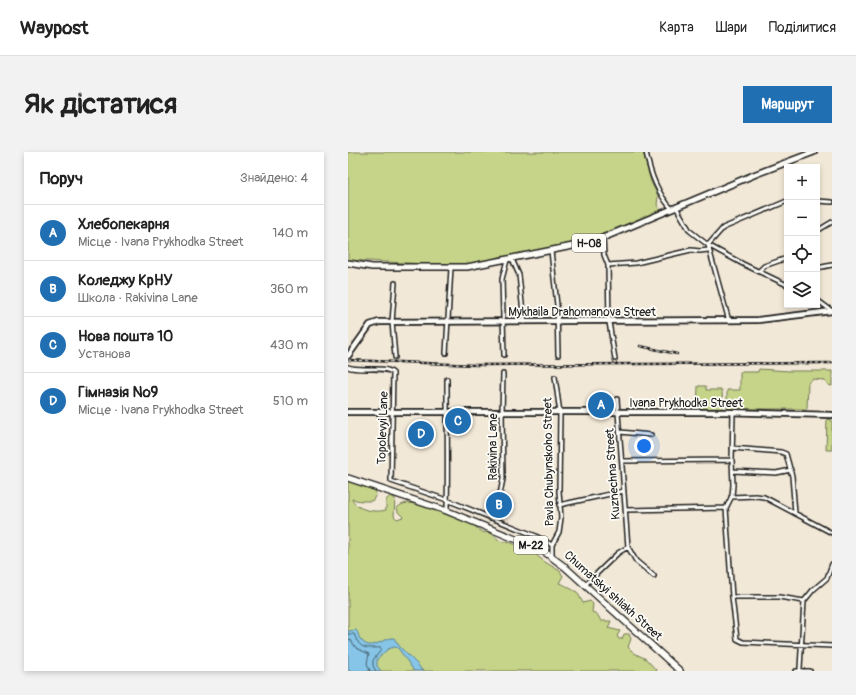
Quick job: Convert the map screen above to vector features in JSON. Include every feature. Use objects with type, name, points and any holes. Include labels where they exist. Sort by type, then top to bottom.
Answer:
[{"type":"highway","name":"Chumatskyi shliakh Street","points":[[348,478],[447,511],[531,544],[552,556],[680,671]]},
{"type":"main road","name":"Н-08","points":[[348,264],[372,267],[451,268],[509,260],[552,251],[603,238],[778,165],[814,152]]},
{"type":"main road","name":"Mykhaila Drahomanova Street","points":[[348,356],[370,325],[379,322],[729,321],[758,320],[832,311]]},
{"type":"main road","name":"Ivana Prykhodka Street","points":[[348,412],[733,412],[832,415]]},
{"type":"street","points":[[646,152],[649,166],[660,193],[674,208],[690,231],[708,245],[784,284]]},
{"type":"street","points":[[820,201],[832,202]]},
{"type":"street","points":[[729,321],[708,250],[708,245],[724,228],[784,202]]},
{"type":"street","points":[[820,229],[832,222]]},
{"type":"street","points":[[603,238],[604,255],[608,265],[609,322],[615,359]]},
{"type":"street","points":[[608,265],[636,263],[691,250],[708,250]]},
{"type":"street","points":[[552,251],[558,355]]},
{"type":"street","points":[[758,271],[764,266],[784,259]]},
{"type":"street","points":[[504,355],[502,279],[509,260]]},
{"type":"street","points":[[509,260],[519,275],[524,322]]},
{"type":"street","points":[[820,267],[832,265]]},
{"type":"street","points":[[446,353],[451,268]]},
{"type":"street","points":[[395,283],[392,322],[395,357]]},
{"type":"street","points":[[820,302],[832,311]]},
{"type":"street","name":"Topolevyi Lane","points":[[348,367],[361,370],[389,370],[394,376],[391,482],[447,500]]},
{"type":"street","name":"Rakivina Lane","points":[[490,518],[500,494],[503,482],[502,412],[504,374]]},
{"type":"street","name":"Pavla Chubynskoho Street","points":[[552,545],[559,532],[560,525],[560,413],[555,377]]},
{"type":"street","points":[[447,379],[447,511]]},
{"type":"street","name":"Kuznechna Street","points":[[617,399],[628,546],[636,561],[654,576]]},
{"type":"street","points":[[733,412],[733,470],[731,497],[726,508],[732,597],[738,639],[744,642],[832,646]]},
{"type":"street","points":[[620,432],[651,436]]},
{"type":"street","points":[[732,448],[786,454],[791,470],[795,513]]},
{"type":"street","points":[[622,461],[732,460]]},
{"type":"street","points":[[733,470],[776,473],[791,470]]},
{"type":"street","points":[[559,505],[624,491]]},
{"type":"street","points":[[731,497],[762,497],[832,533]]},
{"type":"street","points":[[447,500],[536,536],[552,545],[552,556]]},
{"type":"street","points":[[626,510],[726,508]]},
{"type":"street","points":[[585,585],[618,553],[628,546]]},
{"type":"street","points":[[800,670],[804,601],[813,590],[827,578],[832,564]]},
{"type":"street","points":[[732,597],[779,597],[804,601]]},
{"type":"street","points":[[796,671],[810,671]]},
{"type":"green space","points":[[348,152],[643,152],[651,182],[658,196],[657,205],[661,210],[588,240],[464,266],[348,260]]},
{"type":"green space","points":[[759,369],[832,371],[832,386],[828,385],[824,380],[812,379],[808,383],[807,409],[727,409],[727,390],[740,390],[740,372],[758,372]]},
{"type":"green space","points":[[698,386],[706,386],[706,390],[722,390],[723,409],[697,409]]},
{"type":"green space","points":[[827,419],[832,420],[832,450],[826,450]]},
{"type":"green space","points":[[348,481],[375,490],[376,495],[372,501],[352,499],[357,506],[366,510],[386,510],[386,500],[390,496],[395,498],[394,516],[397,519],[403,517],[398,512],[397,508],[399,506],[406,503],[417,504],[471,523],[482,532],[491,533],[500,541],[512,543],[520,548],[530,550],[545,562],[560,571],[563,576],[559,583],[577,592],[583,603],[590,601],[593,604],[592,612],[597,614],[601,621],[611,621],[608,628],[620,631],[617,636],[619,639],[622,639],[624,634],[629,634],[631,639],[628,647],[634,653],[646,659],[657,671],[348,671]]},
{"type":"water","points":[[356,630],[361,640],[370,645],[394,638],[400,647],[422,671],[414,671],[398,648],[394,647],[388,649],[377,659],[377,666],[381,671],[348,671],[348,631]]},
{"type":"railway","points":[[640,346],[677,354]]},
{"type":"railway","points":[[348,360],[476,365],[832,363]]},
{"type":"place","name":"Хлебопекарня","points":[[601,405]]},
{"type":"place","name":"Нова пошта 10","points":[[458,421]]},
{"type":"place","name":"Гімназія №9","points":[[421,434]]},
{"type":"place","name":"Коледжу КрНУ","points":[[499,505]]}]
